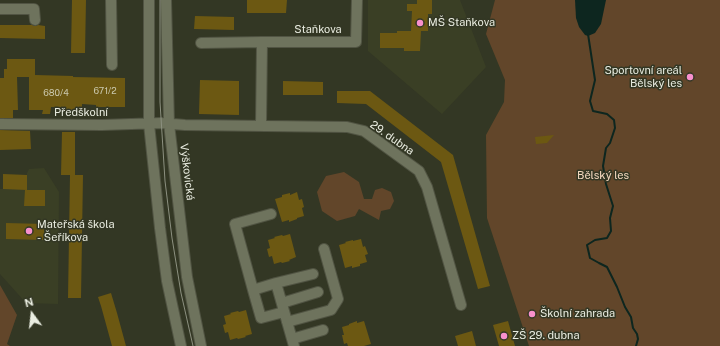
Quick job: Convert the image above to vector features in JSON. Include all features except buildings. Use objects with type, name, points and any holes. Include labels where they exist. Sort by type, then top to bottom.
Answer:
[{"type":"street","points":[[111,0],[112,65]]},
{"type":"street","points":[[149,0],[149,124],[167,281],[180,346]]},
{"type":"street","name":"Výškovická","points":[[166,0],[165,123],[187,277],[201,346]]},
{"type":"street","name":"Staňkova","points":[[201,43],[356,42],[357,0]]},
{"type":"street","points":[[0,9],[34,9],[35,20]]},
{"type":"street","points":[[261,126],[262,42]]},
{"type":"street","name":"Předškolní","points":[[0,124],[102,125],[165,123]]},
{"type":"street","name":"29. dubna","points":[[165,123],[185,125],[347,127],[364,131],[419,171],[428,187],[461,305]]},
{"type":"street","points":[[271,214],[235,224],[261,318],[318,292]]},
{"type":"street","points":[[287,322],[331,310],[338,299],[324,249]]},
{"type":"street","points":[[253,290],[313,274]]},
{"type":"street","points":[[276,283],[293,343],[323,330]]},
{"type":"shaded area","points":[[368,0],[460,0],[486,67],[442,114],[368,51]]},
{"type":"shaded area","name":"Mateřská škola - Šeříkova","points":[[44,168],[59,192],[58,304],[26,303],[0,274],[0,189],[27,188],[27,173],[29,169]]},
{"type":"green space","name":"Bělský les","points":[[495,0],[720,0],[720,346],[529,346],[487,218],[486,135],[504,102],[505,80],[486,34]]},
{"type":"green space","points":[[344,172],[359,182],[364,199],[372,199],[375,190],[382,188],[391,192],[394,201],[390,209],[381,211],[379,220],[359,209],[355,216],[337,221],[322,211],[317,192],[326,176]]},
{"type":"green space","points":[[0,285],[17,315],[7,344],[10,346],[0,346]]},
{"type":"water","points":[[575,0],[606,0],[601,24],[595,33],[588,36],[585,35],[579,27],[576,18]]},
{"type":"waterway","points":[[588,34],[595,80],[590,101],[593,111],[607,114],[614,120],[615,128],[610,143],[606,148],[603,166],[606,184],[613,206],[610,218],[611,231],[607,238],[595,240],[587,245],[590,258],[607,267],[617,287],[625,307],[631,317],[633,328],[637,334],[638,339],[636,346]]},
{"type":"tram line","points":[[160,0],[160,102],[165,181],[181,293],[193,346]]},
{"type":"place","name":"MŠ Staňkova","points":[[420,23]]},
{"type":"place","name":"Sportovní areál Bělský les","points":[[690,77]]},
{"type":"place","name":"Mateřská škola - Šeříkova","points":[[29,231]]},
{"type":"place","name":"Školní zahrada","points":[[532,314]]},
{"type":"place","name":"ZŠ 29. dubna","points":[[504,336]]}]
